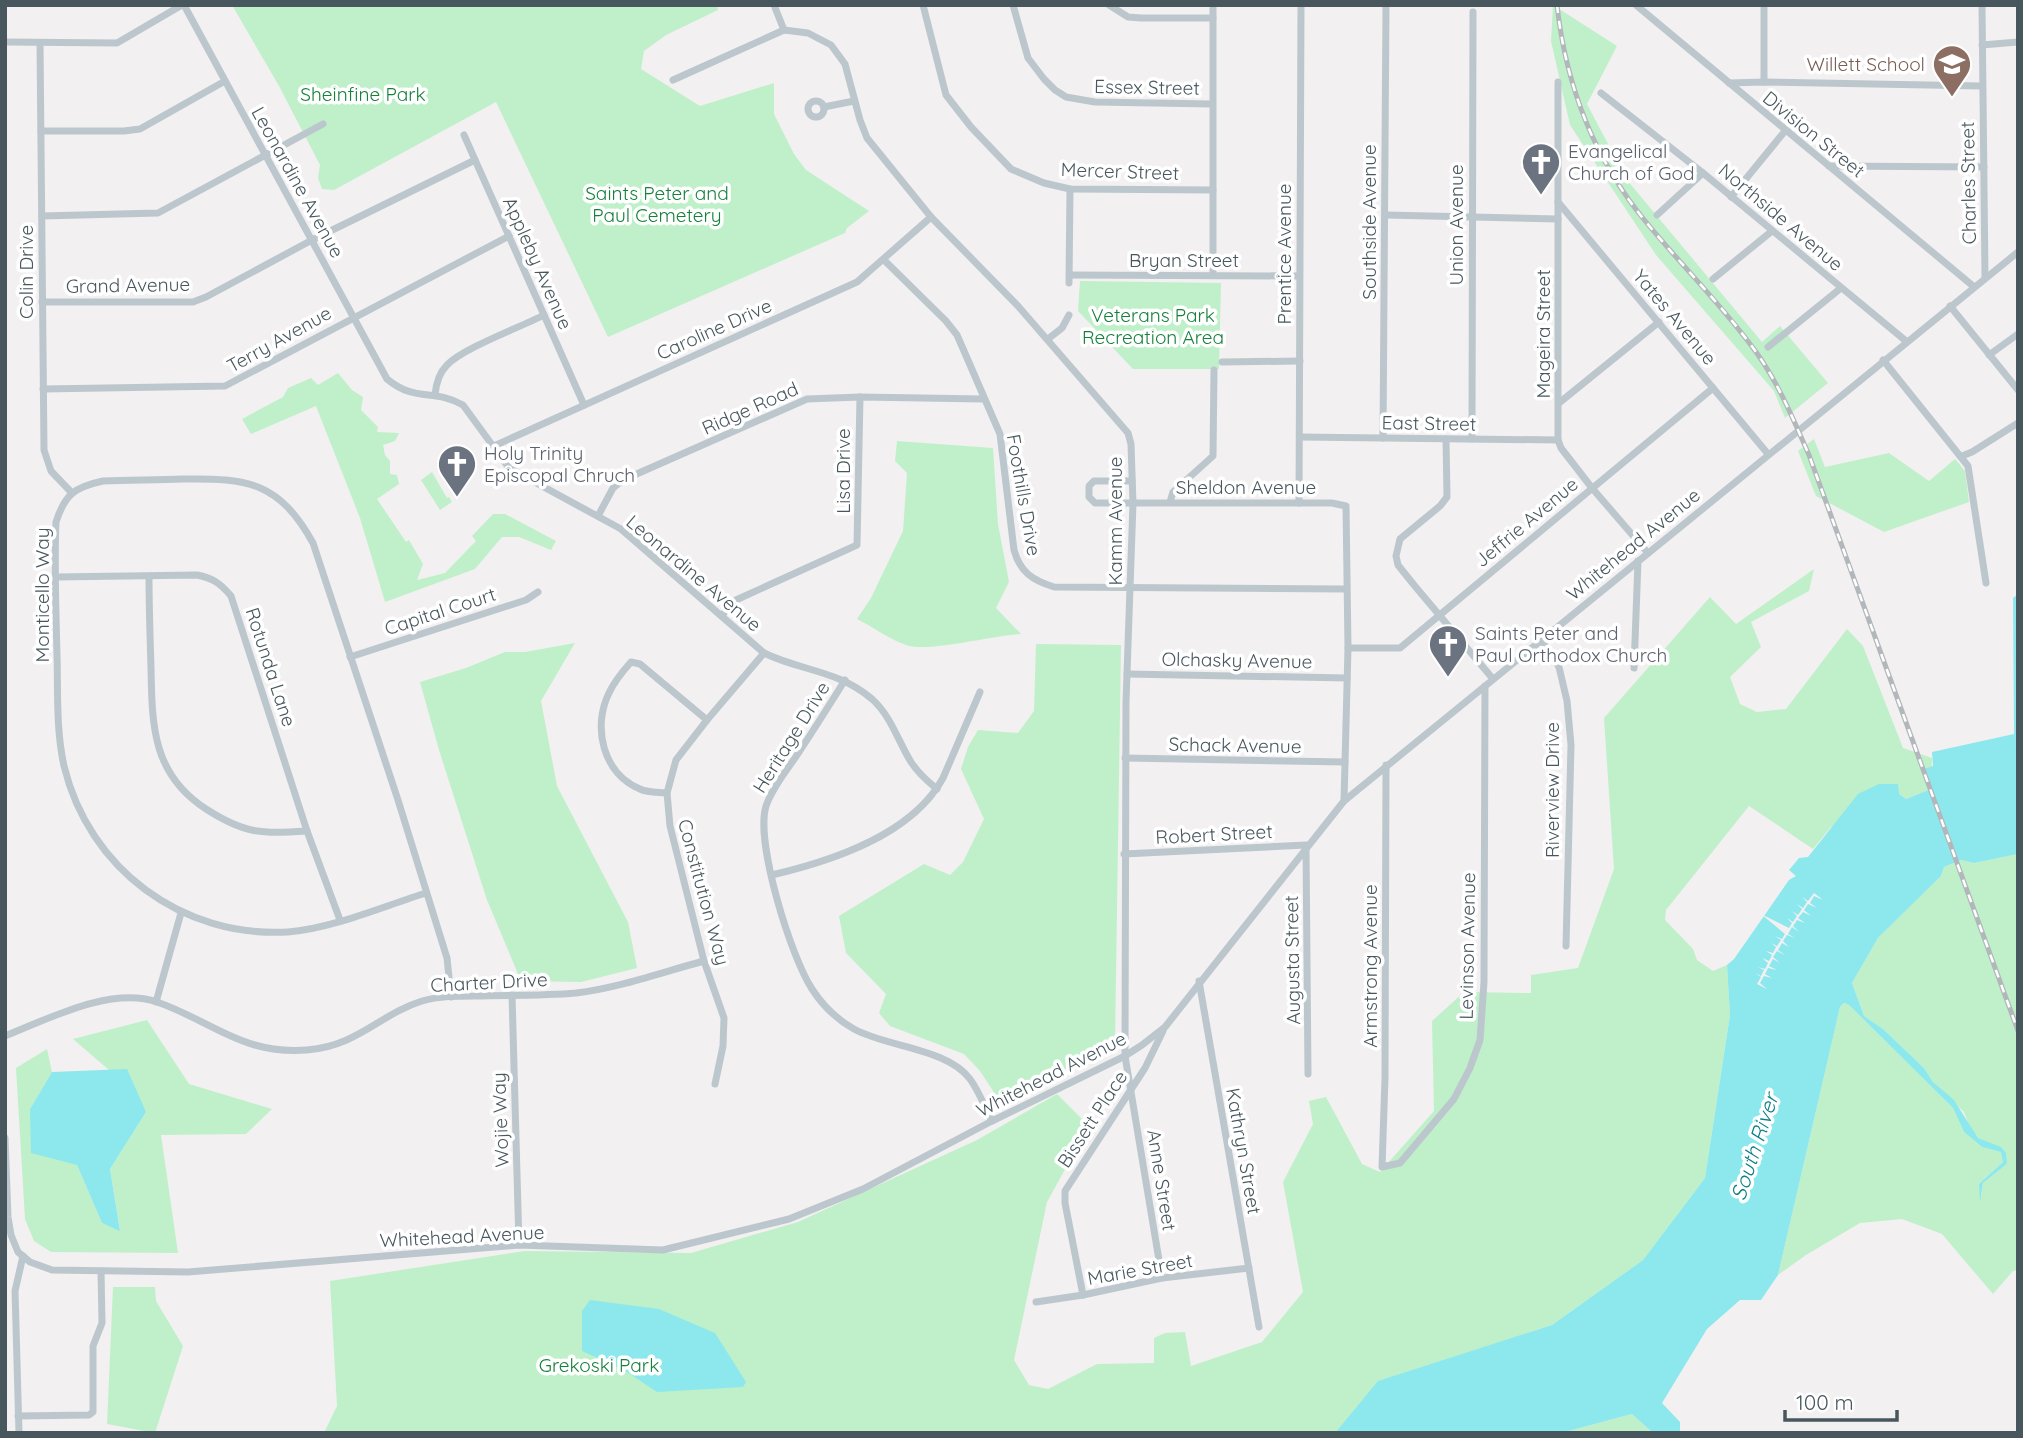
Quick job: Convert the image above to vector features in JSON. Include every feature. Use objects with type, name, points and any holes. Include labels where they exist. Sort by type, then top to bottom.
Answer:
[{"type":"street","points":[[5,43],[117,43],[183,5]]},
{"type":"street","name":"Leonardine Avenue","points":[[183,5],[387,379],[407,393],[435,395],[463,405],[513,471],[598,516],[637,541],[764,653],[845,680],[874,701],[891,723],[923,778],[937,789]]},
{"type":"street","points":[[673,80],[784,30],[774,5]]},
{"type":"street","name":"Mercer Street","points":[[923,5],[946,95],[971,127],[1011,169],[1044,183],[1070,189],[1213,190]]},
{"type":"street","name":"Essex Street","points":[[1013,5],[1028,58],[1044,79],[1066,97],[1095,102],[1212,104]]},
{"type":"street","points":[[1109,5],[1128,17],[1213,18]]},
{"type":"street","points":[[1213,5],[1213,275]]},
{"type":"street","name":"Prentice Avenue","points":[[1299,503],[1301,5]]},
{"type":"street","name":"Southside Avenue","points":[[1384,438],[1386,5]]},
{"type":"street","name":"Division Street","points":[[1636,5],[1973,286]]},
{"type":"street","points":[[1764,5],[1764,82]]},
{"type":"street","name":"Charles Street","points":[[1982,5],[1985,277]]},
{"type":"street","name":"Union Avenue","points":[[1472,439],[1473,12]]},
{"type":"street","name":"Kamm Avenue","points":[[784,30],[808,33],[831,46],[845,64],[867,138],[931,217],[1048,339],[1128,433],[1131,444],[1133,503],[1125,758],[1125,1056]]},
{"type":"street","points":[[1982,45],[2018,42]]},
{"type":"street","name":"Colin Drive","points":[[40,43],[46,460],[51,471],[72,492]]},
{"type":"street","points":[[41,131],[124,131],[140,128],[225,81]]},
{"type":"street","name":"Mageira Street","points":[[1558,82],[1558,440]]},
{"type":"street","points":[[1728,83],[1982,86]]},
{"type":"street","name":"Northside Avenue","points":[[1601,93],[1703,173],[1906,341]]},
{"type":"street","points":[[824,107],[854,101]]},
{"type":"street","points":[[41,216],[158,213],[323,124]]},
{"type":"street","points":[[1731,197],[1785,131]]},
{"type":"street","name":"Appleby Avenue","points":[[464,135],[584,404]]},
{"type":"street","name":"Grand Avenue","points":[[42,302],[193,302],[475,160]]},
{"type":"street","points":[[1829,166],[1984,167]]},
{"type":"street","points":[[1657,215],[1703,173]]},
{"type":"street","name":"Bryan Street","points":[[1070,189],[1069,279],[1213,275],[1299,276]]},
{"type":"street","name":"Yates Avenue","points":[[1558,201],[1768,454]]},
{"type":"street","points":[[1386,215],[1558,219]]},
{"type":"street","name":"Caroline Drive","points":[[494,446],[857,282],[931,217]]},
{"type":"street","points":[[1713,279],[1772,231]]},
{"type":"street","name":"Terry Avenue","points":[[43,389],[225,386],[509,236]]},
{"type":"street","name":"Whitehead Avenue","points":[[23,1256],[30,1262],[52,1270],[188,1272],[519,1245],[663,1250],[789,1219],[863,1189],[992,1121],[1125,1056],[1165,1027],[1343,801],[2018,252]]},
{"type":"street","name":"Foothills Drive","points":[[884,260],[957,335],[1000,434],[1014,550],[1018,563],[1027,575],[1039,583],[1054,587],[1345,589]]},
{"type":"street","points":[[1768,346],[1841,288]]},
{"type":"street","points":[[1950,306],[2018,390]]},
{"type":"street","points":[[435,395],[439,376],[454,360],[544,315]]},
{"type":"street","points":[[1048,339],[1062,328],[1069,315]]},
{"type":"street","points":[[1559,403],[1659,321]]},
{"type":"street","points":[[1989,355],[2018,334]]},
{"type":"street","points":[[1883,360],[1968,466],[1986,583]]},
{"type":"street","points":[[1222,362],[1300,361]]},
{"type":"street","points":[[1170,502],[1173,492],[1213,456],[1213,370]]},
{"type":"street","name":"Jeffrie Avenue","points":[[1348,648],[1400,648],[1713,388]]},
{"type":"street","name":"Lisa Drive","points":[[722,615],[736,600],[857,545],[860,397]]},
{"type":"street","name":"Ridge Road","points":[[598,516],[613,488],[636,473],[730,435],[807,399],[983,399]]},
{"type":"street","points":[[1962,456],[2018,423]]},
{"type":"street","name":"East Street","points":[[1300,437],[1558,440]]},
{"type":"street","points":[[1446,439],[1447,497],[1400,539],[1396,556],[1398,565],[1493,680]]},
{"type":"street","points":[[1558,440],[1561,448],[1592,488],[1648,553]]},
{"type":"street","points":[[72,492],[85,485],[103,481],[224,479],[258,486],[274,495],[299,519],[313,542],[398,800],[450,970],[451,997]]},
{"type":"street","name":"Sheldon Avenue","points":[[1132,481],[1094,481],[1089,486],[1089,497],[1095,503],[1342,503],[1346,506],[1345,589]]},
{"type":"street","name":"Monticello Way","points":[[72,492],[61,506],[56,522],[59,731],[65,768],[73,793],[96,839],[123,870],[149,893],[181,913],[221,926],[257,932],[307,930],[426,893]]},
{"type":"street","points":[[1634,668],[1638,561]]},
{"type":"street","name":"Rotunda Lane","points":[[56,577],[197,575],[212,578],[232,596],[307,831],[340,920]]},
{"type":"street","points":[[149,576],[152,723],[158,749],[170,774],[190,799],[244,830],[307,831]]},
{"type":"street","points":[[1343,801],[1348,648],[1345,589]]},
{"type":"street","name":"Capital Court","points":[[350,657],[526,600],[538,592]]},
{"type":"street","name":"Riverview Drive","points":[[1541,639],[1559,667],[1567,701],[1571,745],[1566,946]]},
{"type":"street","name":"Constitution Way","points":[[715,1084],[723,1045],[724,1017],[704,961],[670,826],[667,793],[676,760],[764,653]]},
{"type":"street","points":[[667,793],[642,790],[625,781],[610,764],[600,729],[602,710],[609,692],[631,662],[640,664],[707,720]]},
{"type":"street","name":"Olchasky Avenue","points":[[1127,674],[1347,678]]},
{"type":"street","name":"Heritage Drive","points":[[845,680],[778,782],[766,806],[765,842],[791,945],[811,988],[832,1014],[856,1030],[955,1065],[969,1078],[992,1121]]},
{"type":"street","name":"Levinson Avenue","points":[[1382,1167],[1400,1163],[1454,1099],[1470,1068],[1480,1040],[1484,982],[1485,686]]},
{"type":"street","points":[[772,875],[808,867],[867,845],[922,805],[937,789],[980,692]]},
{"type":"street","name":"Schack Avenue","points":[[1125,758],[1345,762]]},
{"type":"street","name":"Armstrong Avenue","points":[[1382,1167],[1385,1078],[1386,765]]},
{"type":"street","name":"Robert Street","points":[[1124,854],[1306,845]]},
{"type":"street","name":"Augusta Street","points":[[1306,845],[1308,1074]]},
{"type":"street","points":[[156,1002],[181,913]]},
{"type":"street","name":"Charter Drive","points":[[5,1036],[83,1005],[119,999],[156,1002],[239,1041],[274,1049],[306,1050],[330,1047],[359,1036],[424,1000],[576,993],[704,961]]},
{"type":"street","name":"Kathryn Street","points":[[1199,981],[1259,1327]]},
{"type":"street","name":"Wojie Way","points":[[512,995],[519,1245]]},
{"type":"street","name":"Bissett Place","points":[[1083,1295],[1065,1191],[1145,1068],[1165,1027]]},
{"type":"street","name":"Anne Street","points":[[1125,1056],[1161,1278]]},
{"type":"street","points":[[5,1138],[8,1217],[11,1235],[18,1252],[23,1256],[15,1291],[19,1433]]},
{"type":"street","name":"Marie Street","points":[[1036,1302],[1161,1278],[1249,1268]]},
{"type":"street","points":[[18,1416],[89,1415],[93,1412],[93,1346],[102,1323],[101,1270]]},
{"type":"green space","name":"Saints Peter and Paul Cemetery","points":[[232,5],[717,5],[718,10],[666,35],[644,51],[641,69],[700,106],[774,83],[774,114],[794,154],[806,170],[869,211],[847,228],[845,233],[608,337],[496,102],[334,190],[322,189],[318,178],[320,165],[279,86]]},
{"type":"green space","points":[[1553,5],[1617,46],[1587,104],[1627,180],[1762,342],[1780,326],[1828,383],[1785,418],[1774,391],[1656,255],[1570,125],[1551,41]]},
{"type":"green space","name":"Veterans Park Recreation Area","points":[[1080,281],[1221,283],[1219,369],[1133,369],[1078,311]]},
{"type":"green space","points":[[338,373],[352,390],[363,397],[361,410],[378,427],[377,432],[399,433],[395,441],[383,445],[385,455],[390,461],[390,474],[397,475],[399,484],[377,499],[406,542],[409,540],[423,564],[417,580],[445,573],[476,541],[472,536],[493,514],[505,514],[556,541],[551,550],[519,537],[502,537],[475,569],[385,602],[360,518],[316,406],[251,434],[242,419],[283,397],[288,388],[311,378],[318,385]]},
{"type":"green space","points":[[1814,439],[1825,467],[1889,453],[1929,481],[1955,459],[1965,471],[1969,502],[1884,532],[1816,496],[1798,451]]},
{"type":"green space","points":[[897,441],[993,448],[998,524],[1009,582],[996,608],[1021,634],[916,647],[893,640],[857,619],[871,598],[903,531],[907,473],[895,461]]},
{"type":"green space","points":[[432,472],[452,502],[440,510],[421,480]]},
{"type":"green space","name":"Grekoski Park","points":[[1814,569],[1809,591],[1751,622],[1761,647],[1730,677],[1740,704],[1757,712],[1786,709],[1847,629],[1863,646],[1903,748],[1932,758],[1931,789],[1906,799],[1899,794],[1831,827],[1813,849],[1749,806],[1666,910],[1665,920],[1693,949],[1697,960],[1713,971],[1727,965],[1730,1015],[1705,1178],[1643,1260],[1552,1325],[1379,1381],[1335,1433],[324,1433],[337,1406],[330,1281],[524,1251],[691,1253],[798,1222],[977,1140],[1057,1094],[1089,1126],[1047,1202],[1014,1360],[1029,1385],[1048,1389],[1097,1364],[1154,1363],[1154,1338],[1165,1333],[1185,1332],[1191,1366],[1262,1342],[1303,1292],[1283,1182],[1313,1124],[1309,1101],[1326,1097],[1362,1164],[1380,1172],[1434,1111],[1432,1021],[1464,992],[1531,993],[1531,975],[1578,968],[1614,869],[1604,718],[1710,597],[1736,624]]},
{"type":"green space","points":[[575,643],[541,701],[557,786],[628,922],[637,968],[581,982],[521,981],[487,900],[420,682],[466,668],[505,652],[525,652]]},
{"type":"green space","points":[[1036,644],[1121,645],[1115,1042],[1111,1051],[997,1097],[980,1071],[964,1054],[890,1026],[879,1013],[886,994],[846,953],[839,916],[924,864],[950,875],[963,862],[984,819],[961,769],[968,747],[978,730],[1018,733],[1034,711]]},
{"type":"green space","points":[[2018,854],[2018,1270],[2013,1271],[1993,1294],[1942,1234],[1902,1219],[1860,1223],[1778,1275],[1840,1007],[1844,1003],[1953,1108],[1964,1132],[1982,1147],[2002,1152],[2003,1162],[1979,1184],[1981,1197],[1983,1183],[2007,1164],[2001,1148],[1978,1138],[1971,1130],[1964,1112],[1933,1082],[1924,1068],[1883,1029],[1864,1016],[1852,983],[1878,938],[1941,876],[1944,867],[1961,860],[1974,863]]},
{"type":"green space","points":[[147,1020],[189,1084],[272,1109],[246,1134],[161,1135],[178,1253],[51,1252],[34,1241],[25,1219],[16,1068],[47,1049],[52,1072],[30,1109],[77,1165],[102,1223],[120,1230],[110,1169],[146,1112],[109,1070],[73,1039]]},
{"type":"green space","points":[[113,1287],[155,1287],[156,1301],[183,1346],[155,1433],[107,1424]]},
{"type":"green space","points":[[1632,1414],[1653,1433],[1561,1433]]},
{"type":"water","name":"South River","points":[[2018,594],[2018,854],[1974,863],[1961,860],[1944,867],[1941,876],[1878,938],[1852,983],[1864,1016],[1883,1029],[1924,1068],[1933,1082],[1954,1100],[1978,1138],[2001,1147],[2006,1153],[2007,1164],[1983,1183],[1980,1202],[1979,1184],[2003,1162],[2001,1152],[1982,1147],[1964,1132],[1953,1108],[1844,1003],[1840,1007],[1778,1275],[1761,1300],[1740,1300],[1707,1329],[1662,1403],[1680,1422],[1680,1433],[1653,1433],[1632,1414],[1561,1433],[1335,1433],[1378,1381],[1552,1325],[1643,1260],[1705,1178],[1730,1015],[1727,965],[1734,959],[1789,880],[1796,876],[1789,870],[1799,858],[1808,857],[1858,794],[1879,784],[1898,784],[1899,794],[1906,799],[1931,789],[1924,769],[1933,766],[1932,752],[2014,734],[2013,598]]},
{"type":"water","points":[[127,1069],[146,1112],[110,1169],[120,1231],[102,1223],[77,1165],[31,1153],[30,1109],[52,1072]]},
{"type":"water","points":[[590,1300],[659,1309],[715,1333],[746,1382],[743,1387],[657,1392],[624,1370],[582,1351],[582,1311]]},
{"type":"pier","points":[[1814,893],[1823,900],[1814,896],[1810,903],[1817,908],[1808,904],[1804,910],[1811,916],[1803,912],[1798,918],[1805,923],[1797,920],[1793,926],[1799,932],[1792,927],[1788,934],[1795,938],[1787,935],[1783,941],[1789,947],[1782,943],[1778,950],[1785,955],[1777,951],[1773,957],[1780,963],[1773,959],[1769,966],[1777,970],[1768,968],[1765,974],[1772,978],[1764,976],[1760,983],[1767,989],[1757,984],[1761,977],[1755,973],[1761,976],[1764,970],[1758,967],[1765,969],[1768,963],[1762,958],[1769,961],[1772,955],[1766,951],[1773,953],[1776,947],[1771,943],[1777,946],[1781,940],[1775,936],[1782,939],[1785,934],[1761,914],[1789,928],[1792,923],[1787,918],[1793,922],[1797,916],[1792,911],[1798,915],[1802,909],[1797,904],[1803,908],[1807,902],[1802,897],[1808,901]]},
{"type":"railway","points":[[1557,5],[1575,93],[1611,173],[1646,222],[1730,318],[1756,352],[1779,389],[1797,428],[2018,1031]]},
{"type":"place","name":"Willett School","points":[[1952,98]]},
{"type":"place","name":"Evangelical Church of God","points":[[1541,196]]},
{"type":"place","name":"Holy Trinity Episcopal Chruch","points":[[457,498]]},
{"type":"place","name":"Saints Peter and Paul Orthodox Church","points":[[1448,678]]},
{"type":"park label","name":"Sheinfine Park","points":[[363,94]]}]
